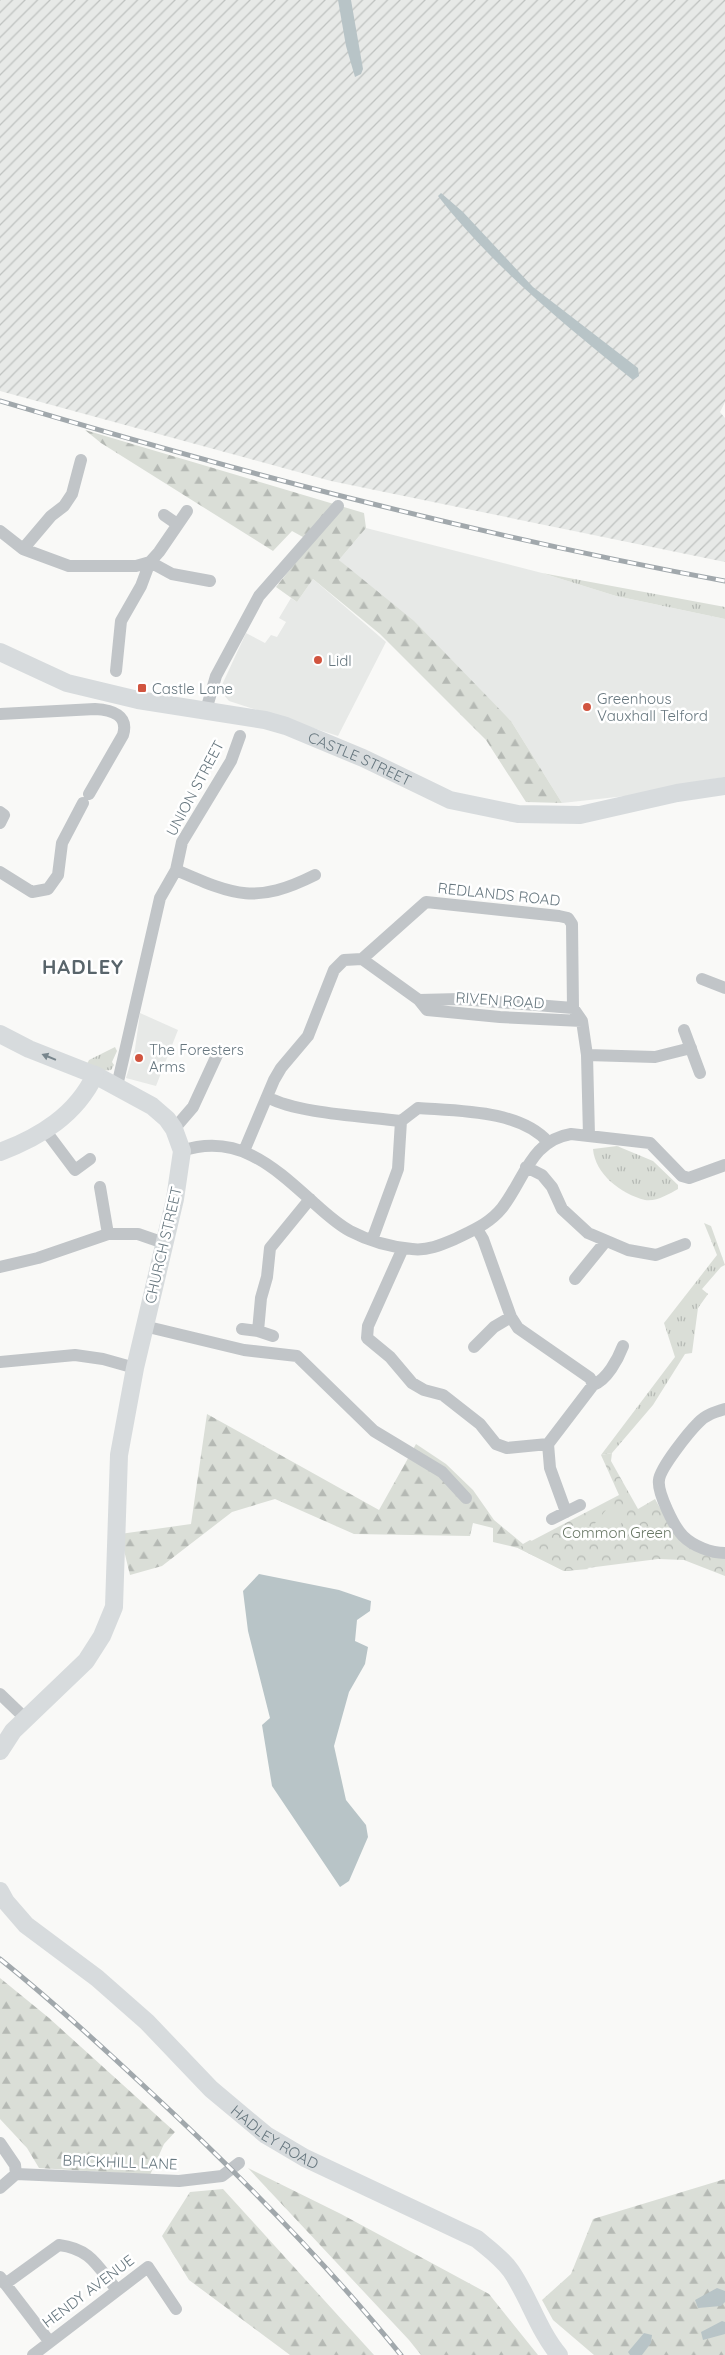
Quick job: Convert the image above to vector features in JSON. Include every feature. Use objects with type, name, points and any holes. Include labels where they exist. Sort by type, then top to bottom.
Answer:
[{"type":"street","points":[[23,549],[51,516],[64,506],[72,494],[81,460]]},
{"type":"street","points":[[206,710],[216,676],[259,596],[338,506]]},
{"type":"street","points":[[116,671],[121,621],[140,586],[150,562],[160,552],[187,511]]},
{"type":"street","points":[[164,514],[177,524]]},
{"type":"street","points":[[0,531],[23,549],[69,566],[136,566],[150,562],[172,574],[210,581]]},
{"type":"street","name":"CASTLE STREET","points":[[0,652],[67,683],[138,700],[206,710],[286,726],[363,758],[450,800],[518,814],[580,814],[677,793],[725,786]]},
{"type":"street","points":[[0,714],[95,709],[109,710],[123,720],[125,728],[123,735],[62,843],[58,875],[48,889],[32,892],[0,872]]},
{"type":"street","name":"UNION STREET","points":[[117,1086],[160,898],[176,870],[182,842],[231,761],[240,736]]},
{"type":"street","points":[[0,812],[4,815],[0,823]]},
{"type":"street","points":[[176,870],[222,890],[259,894],[283,889],[315,874]]},
{"type":"street","name":"REDLANDS ROAD","points":[[244,1151],[272,1100],[281,1068],[312,1029],[334,970],[344,960],[362,959],[426,902],[568,918],[572,924],[573,1008]]},
{"type":"street","name":"RIVEN ROAD","points":[[362,959],[419,1000],[427,1010],[500,1017],[582,1021]]},
{"type":"street","points":[[702,979],[725,988]]},
{"type":"street","name":"RIVEN ROAD","points":[[419,1000],[460,999],[573,1008]]},
{"type":"street","points":[[573,1008],[582,1021],[587,1055],[589,1136]]},
{"type":"street","points":[[684,1030],[700,1073]]},
{"type":"street","name":"CHURCH STREET","points":[[0,1034],[29,1049],[94,1075],[152,1106],[167,1119],[174,1129],[182,1151],[179,1179],[144,1326],[119,1455],[114,1607],[102,1636],[86,1661],[25,1718]]},
{"type":"street","points":[[587,1055],[655,1057],[690,1048]]},
{"type":"street","points":[[174,1129],[193,1107],[217,1055]]},
{"type":"street","points":[[0,1152],[24,1144],[77,1104],[94,1075]]},
{"type":"street","points":[[272,1100],[401,1126]]},
{"type":"street","points":[[372,1240],[398,1169],[401,1126],[418,1108],[486,1114],[530,1125],[548,1142]]},
{"type":"street","points":[[45,1130],[75,1170],[90,1159]]},
{"type":"street","points":[[182,1151],[213,1146],[230,1146],[244,1151],[267,1164],[349,1231],[387,1246],[403,1248],[434,1248],[488,1223],[502,1208],[526,1166],[548,1142],[558,1136],[571,1134],[650,1143],[682,1176],[689,1178],[725,1165]]},
{"type":"street","points":[[526,1166],[542,1175],[552,1187],[562,1209],[588,1233],[628,1250],[656,1255],[685,1244]]},
{"type":"street","points":[[100,1187],[108,1234]]},
{"type":"street","points":[[258,1331],[261,1298],[268,1277],[270,1248],[310,1199]]},
{"type":"street","points":[[477,1229],[483,1239],[511,1317],[528,1336],[559,1355],[590,1378],[593,1386]]},
{"type":"street","points":[[0,1267],[38,1258],[108,1234],[138,1234],[164,1243]]},
{"type":"street","points":[[576,1279],[606,1241]]},
{"type":"street","points":[[403,1248],[368,1326],[367,1338],[390,1358],[412,1383],[424,1390],[443,1395],[480,1424],[496,1444],[507,1448],[548,1444]]},
{"type":"street","points":[[474,1347],[494,1327],[511,1317]]},
{"type":"street","points":[[144,1326],[244,1350],[296,1356],[374,1430],[442,1472],[466,1498]]},
{"type":"street","points":[[242,1329],[258,1331],[273,1336]]},
{"type":"street","points":[[566,1512],[550,1468],[548,1444],[593,1386],[599,1383],[618,1357],[623,1346]]},
{"type":"street","points":[[0,1362],[75,1355],[103,1359],[135,1368]]},
{"type":"street","points":[[725,1409],[711,1414],[698,1422],[662,1470],[658,1480],[663,1499],[682,1536],[699,1546],[725,1553]]},
{"type":"street","points":[[552,1520],[580,1505]]},
{"type":"street","points":[[0,1694],[25,1718],[13,1731],[0,1752]]},
{"type":"street","name":"HADLEY ROAD","points":[[0,1891],[6,1902],[26,1925],[112,1991],[148,2022],[211,2090],[266,2135],[305,2158],[477,2240],[497,2254],[520,2284],[538,2323],[559,2355]]},
{"type":"street","points":[[0,2143],[15,2166],[16,2174],[0,2188]]},
{"type":"street","name":"BRICKHILL LANE","points":[[16,2174],[179,2181],[222,2176],[239,2163]]},
{"type":"street","points":[[48,2341],[3,2280],[59,2245],[76,2247],[86,2252],[117,2290]]},
{"type":"street","name":"HENDY AVENUE","points":[[33,2355],[48,2341],[148,2267],[176,2309]]},
{"type":"shaded area","points":[[0,0],[725,0],[725,402],[720,412],[725,418],[725,562],[331,481],[0,391]]},
{"type":"shaded area","points":[[338,0],[351,0],[363,69],[361,74],[355,77],[346,46]]},
{"type":"shaded area","points":[[441,193],[463,212],[533,287],[638,368],[639,376],[633,380],[505,270],[459,222],[438,196]]},
{"type":"shaded area","name":"Greenhous Vauxhall Telford","points":[[366,528],[542,573],[616,596],[725,619],[725,777],[675,785],[644,794],[562,803],[511,721],[339,560]]},
{"type":"shaded area","points":[[313,579],[386,642],[338,736],[229,701],[223,694],[221,687],[246,633],[265,643],[271,635],[277,637],[286,622],[279,618],[291,598],[297,602]]},
{"type":"shaded area","points":[[140,1013],[178,1030],[156,1086],[126,1078],[135,1049]]},
{"type":"shaded area","points":[[259,1574],[339,1590],[371,1601],[370,1611],[357,1620],[355,1641],[368,1647],[365,1664],[349,1692],[334,1746],[346,1800],[366,1825],[368,1837],[349,1881],[340,1887],[272,1786],[262,1725],[270,1718],[248,1631],[243,1591]]},
{"type":"shaded area","points":[[717,2288],[725,2291],[725,2302],[721,2306],[698,2308],[695,2300]]},
{"type":"shaded area","points":[[722,2321],[725,2322],[725,2334],[703,2340],[701,2332]]},
{"type":"shaded area","points":[[644,2333],[652,2335],[651,2343],[642,2355],[630,2355],[628,2352]]},
{"type":"green space","points":[[85,430],[364,513],[366,528],[339,560],[414,621],[511,721],[562,803],[526,802],[486,740],[380,634],[313,579],[297,602],[276,587],[312,542],[292,531],[273,551],[101,443]]},
{"type":"green space","points":[[542,573],[725,607],[725,619],[616,596]]},
{"type":"green space","points":[[115,1047],[117,1051],[111,1070],[101,1071],[87,1064],[89,1060]]},
{"type":"green space","points":[[617,1146],[653,1161],[678,1185],[678,1189],[654,1200],[645,1200],[619,1188],[604,1175],[595,1158],[593,1149]]},
{"type":"green space","points":[[704,1223],[711,1226],[725,1265],[721,1267],[702,1289],[708,1294],[698,1308],[692,1353],[685,1354],[653,1405],[612,1453],[601,1455],[675,1357],[664,1323],[717,1255]]},
{"type":"green space","points":[[207,1414],[379,1510],[416,1444],[446,1464],[473,1490],[494,1520],[523,1544],[530,1540],[589,1569],[564,1571],[518,1548],[493,1542],[493,1528],[473,1523],[470,1536],[354,1534],[275,1499],[232,1512],[162,1566],[130,1575],[120,1534],[191,1524]]},
{"type":"green space","name":"Common Green","points":[[612,1453],[611,1461],[638,1509],[655,1499],[677,1538],[725,1559],[725,1576],[684,1560],[658,1559],[564,1571],[518,1548],[619,1495],[601,1455]]},
{"type":"green space","points":[[611,1504],[626,1518],[606,1541],[591,1528]]},
{"type":"green space","points":[[0,1978],[49,2018],[175,2132],[164,2144],[150,2175],[39,2168],[27,2148],[0,2119]]},
{"type":"green space","points":[[248,2168],[341,2214],[489,2294],[538,2355],[421,2355]]},
{"type":"green space","points":[[725,2179],[725,2355],[594,2355],[553,2320],[542,2300],[571,2274],[593,2219]]},
{"type":"green space","points":[[223,2189],[374,2355],[290,2355],[189,2280],[162,2236],[190,2192]]},
{"type":"railway","points":[[0,401],[180,453],[360,501],[542,544],[725,581]]},
{"type":"railway","points":[[0,1959],[110,2054],[245,2183],[341,2284],[401,2355]]},
{"type":"place","name":"Lidl","points":[[318,660]]},
{"type":"place","name":"Castle Lane","points":[[142,688]]},
{"type":"place","name":"Greenhous Vauxhall Telford","points":[[587,707]]},
{"type":"place","name":"The Foresters Arms","points":[[139,1058]]},
{"type":"district","name":"HADLEY","points":[[83,966]]}]
